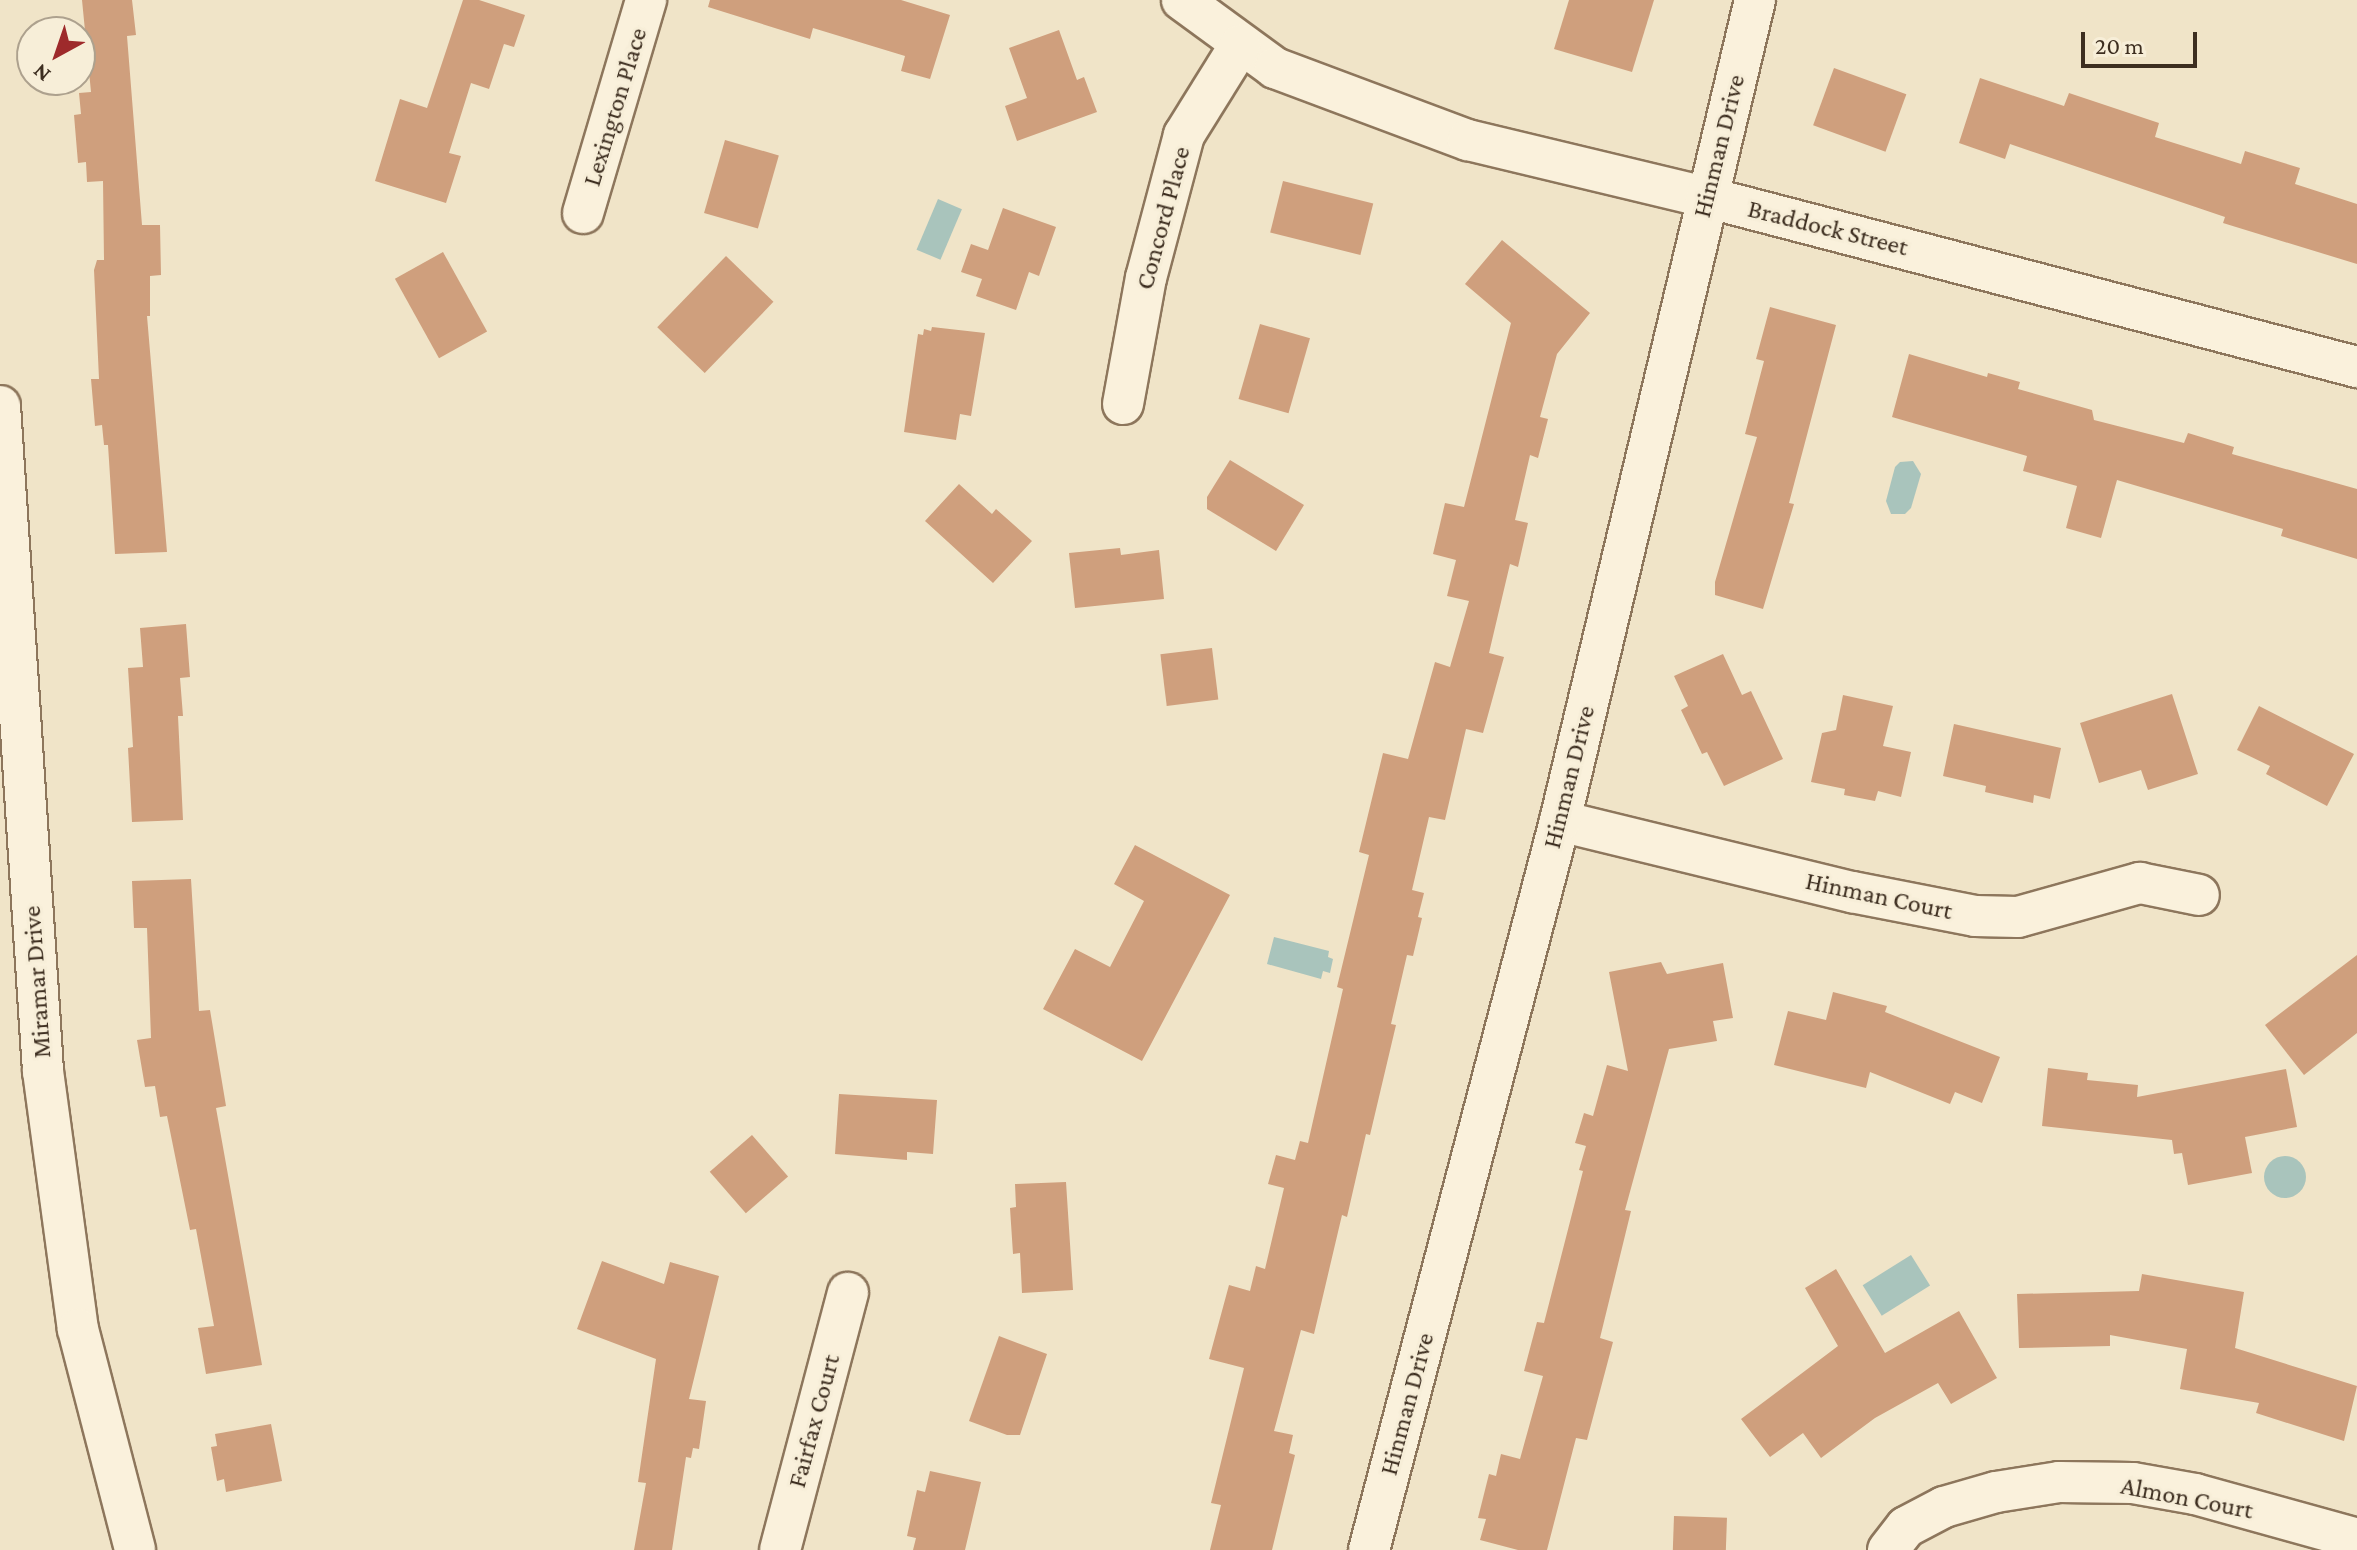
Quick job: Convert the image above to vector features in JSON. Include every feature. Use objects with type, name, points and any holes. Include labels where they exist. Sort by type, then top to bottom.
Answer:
[{"type":"street","name":"Lexington Place","points":[[583,213],[646,0]]},
{"type":"street","name":"Braddock Street","points":[[1182,0],[1275,68],[1468,140],[1706,197],[2357,367]]},
{"type":"street","name":"Hinman Drive","points":[[1369,1550],[1560,821],[1755,0]]},
{"type":"street","name":"Concord Place","points":[[1123,404],[1146,278],[1184,135],[1240,45]]},
{"type":"street","name":"Miramar Drive","points":[[0,406],[43,1071],[78,1329],[135,1550]]},
{"type":"street","name":"Hinman Court","points":[[1560,821],[1866,895],[1963,915],[2018,917],[2140,883],[2199,895]]},
{"type":"street","name":"Fairfax Court","points":[[780,1550],[848,1293]]},
{"type":"street","name":"Almon Court","points":[[1888,1550],[1906,1527],[1944,1507],[1996,1492],[2059,1482],[2133,1483],[2195,1494],[2357,1539]]},
{"type":"water","points":[[938,199],[962,209],[940,260],[917,250]]},
{"type":"water","points":[[1913,461],[1921,474],[1911,508],[1905,514],[1891,514],[1886,501],[1895,467],[1900,462]]},
{"type":"water","points":[[1274,937],[1329,951],[1328,957],[1333,959],[1330,973],[1323,971],[1321,979],[1267,964]]},
{"type":"water","points":[[2285,1156],[2300,1162],[2306,1177],[2300,1192],[2285,1198],[2270,1192],[2264,1177],[2270,1162]]},
{"type":"water","points":[[1911,1255],[1930,1286],[1882,1316],[1863,1285]]},
{"type":"building","points":[[82,0],[132,0],[136,35],[127,36],[142,225],[160,225],[161,275],[150,276],[150,316],[147,316],[167,552],[115,554],[108,445],[104,445],[102,425],[95,426],[91,379],[99,379],[94,270],[97,260],[104,260],[103,181],[87,182],[86,162],[78,163],[74,115],[81,114],[79,96],[96,96],[96,16],[84,16]]},
{"type":"building","points":[[463,0],[479,0],[525,15],[514,47],[504,44],[489,89],[471,83],[449,153],[461,156],[446,203],[375,181],[400,99],[427,108]]},
{"type":"building","points":[[710,0],[901,0],[950,15],[930,79],[901,71],[905,56],[813,28],[810,39],[708,7]]},
{"type":"building","points":[[1569,0],[1654,0],[1632,72],[1554,49]]},
{"type":"building","points":[[1059,30],[1077,80],[1084,77],[1097,112],[1017,141],[1005,106],[1027,98],[1009,48]]},
{"type":"building","points":[[1834,68],[1906,94],[1885,152],[1813,125]]},
{"type":"building","points":[[1980,78],[2064,106],[2069,93],[2159,123],[2155,137],[2241,164],[2245,151],[2300,168],[2295,184],[2357,204],[2357,264],[2223,223],[2225,217],[2010,144],[2005,159],[1959,143]]},
{"type":"building","points":[[725,140],[779,155],[758,228],[704,213]]},
{"type":"building","points":[[1283,181],[1373,203],[1360,255],[1270,232]]},
{"type":"building","points":[[1003,208],[1056,227],[1039,276],[1029,272],[1016,310],[976,296],[982,279],[961,272],[971,244],[988,250]]},
{"type":"building","points":[[1502,240],[1590,313],[1557,354],[1540,417],[1548,419],[1538,458],[1530,455],[1515,520],[1528,523],[1518,567],[1510,564],[1489,653],[1504,657],[1483,733],[1466,729],[1445,820],[1429,817],[1412,890],[1424,893],[1418,917],[1422,918],[1413,956],[1407,955],[1391,1024],[1396,1025],[1370,1135],[1366,1134],[1347,1217],[1342,1215],[1314,1334],[1301,1330],[1274,1431],[1293,1435],[1289,1453],[1295,1455],[1272,1550],[1210,1550],[1221,1505],[1211,1503],[1244,1368],[1209,1359],[1229,1285],[1250,1291],[1256,1266],[1265,1269],[1284,1188],[1268,1184],[1276,1155],[1295,1160],[1300,1141],[1308,1143],[1343,989],[1337,987],[1369,855],[1359,852],[1383,753],[1408,759],[1435,662],[1450,667],[1469,601],[1447,596],[1456,560],[1433,554],[1445,503],[1464,507],[1511,323],[1465,284]]},
{"type":"building","points":[[443,252],[487,332],[439,358],[395,279]]},
{"type":"building","points":[[726,256],[773,302],[705,373],[657,327]]},
{"type":"building","points":[[1770,307],[1836,325],[1789,503],[1794,504],[1763,609],[1715,595],[1715,582],[1757,437],[1745,434],[1764,361],[1756,359]]},
{"type":"building","points":[[1260,324],[1310,338],[1288,413],[1239,399]]},
{"type":"building","points":[[932,327],[985,333],[971,416],[960,414],[956,440],[904,432],[918,334],[923,335],[924,329],[931,331]]},
{"type":"building","points":[[1909,354],[1987,377],[1988,373],[2020,382],[2018,389],[2092,410],[2094,420],[2184,443],[2188,433],[2234,447],[2232,454],[2357,489],[2357,559],[2281,536],[2283,529],[2117,480],[2101,538],[2066,528],[2077,486],[2023,471],[2027,456],[1892,417]]},
{"type":"building","points":[[1230,460],[1304,505],[1276,551],[1207,509],[1207,497]]},
{"type":"building","points":[[959,484],[992,514],[996,509],[1032,541],[993,583],[925,521]]},
{"type":"building","points":[[1120,548],[1121,555],[1159,550],[1164,599],[1075,608],[1069,553]]},
{"type":"building","points":[[186,624],[190,677],[180,678],[183,716],[178,716],[183,820],[132,822],[128,748],[133,747],[128,668],[143,667],[140,628]]},
{"type":"building","points":[[1212,648],[1218,700],[1167,706],[1160,654]]},
{"type":"building","points":[[1723,654],[1742,695],[1751,691],[1783,759],[1724,786],[1707,752],[1702,754],[1681,710],[1688,706],[1674,676]]},
{"type":"building","points":[[2172,694],[2198,774],[2148,790],[2141,770],[2099,783],[2080,723]]},
{"type":"building","points":[[1843,695],[1893,706],[1883,746],[1911,752],[1901,797],[1878,791],[1875,801],[1844,795],[1845,789],[1811,782],[1822,733],[1836,730]]},
{"type":"building","points":[[2259,706],[2354,754],[2327,806],[2266,774],[2270,766],[2237,750]]},
{"type":"building","points":[[1954,724],[2061,748],[2050,799],[2034,795],[2033,803],[1985,792],[1986,786],[1943,776]]},
{"type":"building","points":[[1135,845],[1230,895],[1142,1061],[1043,1009],[1075,949],[1110,967],[1144,901],[1114,884]]},
{"type":"building","points":[[191,879],[199,1011],[210,1010],[226,1106],[216,1108],[262,1365],[206,1374],[198,1328],[214,1326],[196,1229],[190,1230],[167,1116],[160,1117],[155,1086],[145,1087],[137,1040],[151,1038],[147,928],[134,928],[132,881]]},
{"type":"building","points":[[2357,955],[2357,1033],[2304,1075],[2265,1025]]},
{"type":"building","points":[[1661,962],[1667,974],[1723,963],[1733,1018],[1713,1021],[1717,1041],[1669,1049],[1625,1210],[1631,1211],[1600,1338],[1613,1342],[1587,1440],[1576,1438],[1547,1550],[1518,1550],[1480,1540],[1486,1519],[1478,1518],[1489,1474],[1496,1476],[1501,1454],[1520,1459],[1543,1376],[1524,1371],[1537,1322],[1544,1323],[1583,1171],[1579,1170],[1586,1146],[1575,1143],[1584,1113],[1593,1116],[1607,1065],[1628,1071],[1609,972]]},
{"type":"building","points":[[1833,992],[1887,1006],[1885,1012],[2000,1057],[1982,1103],[1955,1092],[1950,1104],[1870,1072],[1866,1088],[1774,1065],[1788,1011],[1826,1020]]},
{"type":"building","points":[[2048,1068],[2088,1073],[2087,1080],[2138,1085],[2137,1097],[2286,1069],[2297,1127],[2245,1137],[2252,1173],[2188,1185],[2182,1153],[2174,1154],[2172,1140],[2042,1126]]},
{"type":"building","points":[[839,1094],[937,1100],[933,1154],[907,1152],[907,1160],[835,1154]]},
{"type":"building","points":[[752,1135],[788,1177],[746,1213],[710,1172]]},
{"type":"building","points":[[1066,1182],[1073,1290],[1022,1293],[1020,1253],[1013,1254],[1010,1208],[1016,1207],[1015,1184]]},
{"type":"building","points":[[602,1261],[664,1284],[670,1262],[719,1276],[689,1399],[706,1401],[699,1449],[693,1448],[691,1458],[686,1457],[672,1550],[634,1550],[646,1483],[638,1482],[656,1359],[577,1329]]},
{"type":"building","points":[[1836,1269],[1885,1353],[1959,1311],[1997,1378],[1951,1404],[1938,1383],[1875,1418],[1821,1458],[1803,1433],[1770,1457],[1741,1419],[1838,1346],[1805,1288]]},
{"type":"building","points":[[2142,1274],[2244,1292],[2235,1348],[2357,1386],[2344,1441],[2256,1413],[2259,1403],[2180,1389],[2187,1349],[2110,1335],[2110,1346],[2019,1348],[2017,1294],[2139,1291]]},
{"type":"building","points":[[999,1336],[1047,1354],[1020,1435],[1007,1435],[969,1421]]},
{"type":"building","points":[[271,1424],[282,1481],[226,1492],[224,1479],[217,1481],[211,1447],[217,1446],[215,1434]]},
{"type":"building","points":[[930,1471],[981,1482],[965,1550],[913,1550],[916,1538],[907,1536],[917,1490],[925,1492]]},
{"type":"building","points":[[1674,1516],[1727,1518],[1726,1550],[1673,1550]]}]
